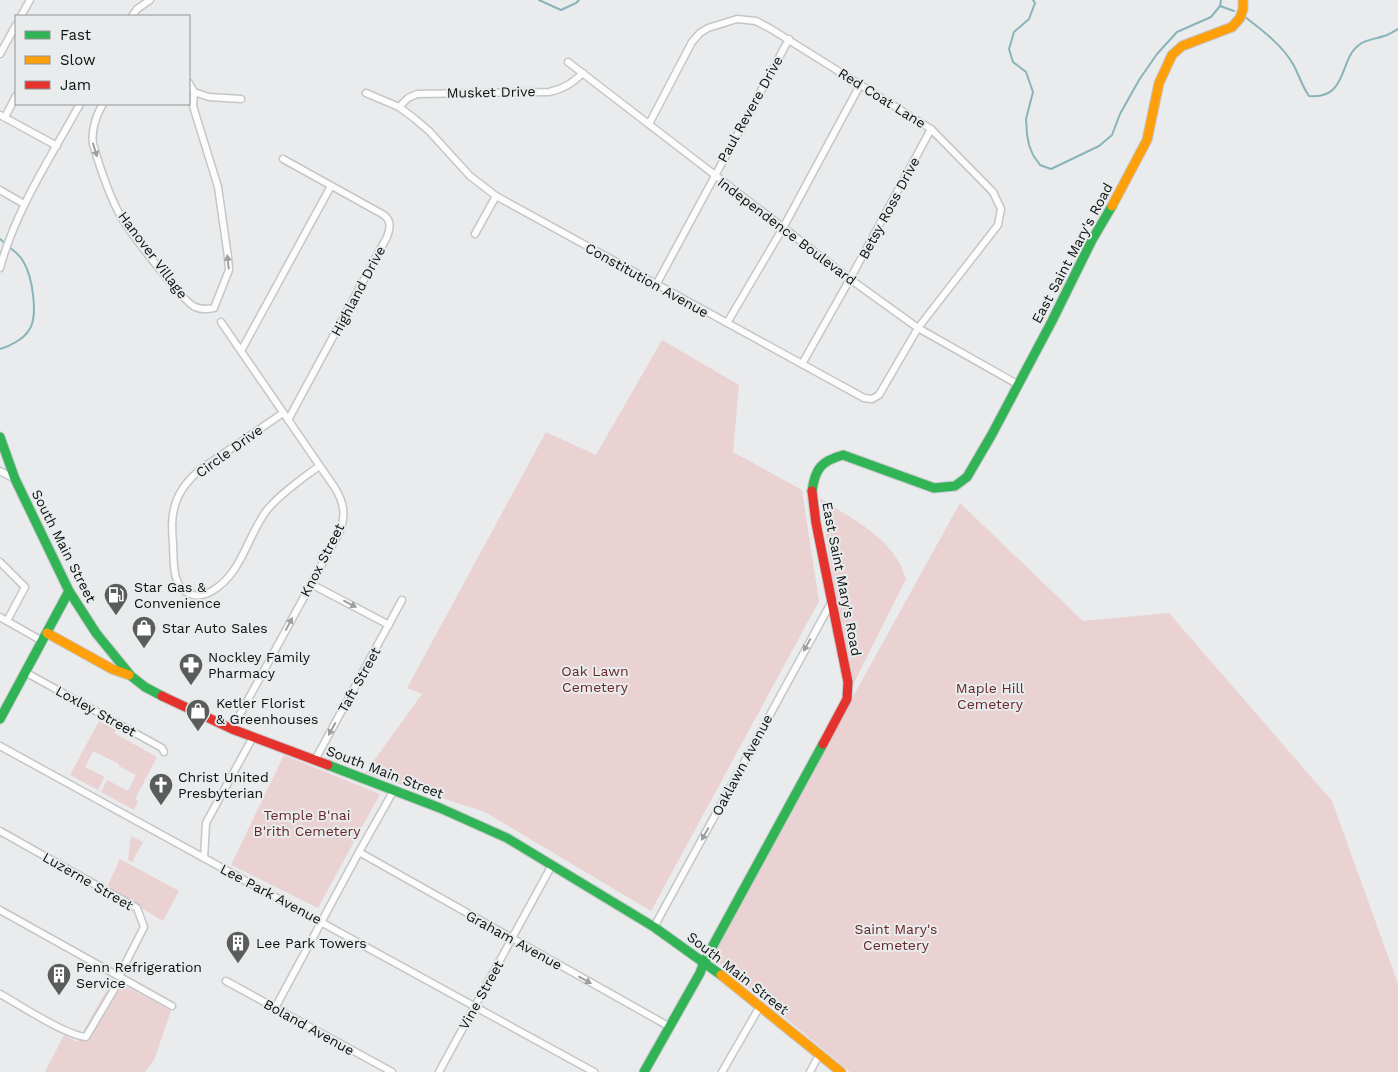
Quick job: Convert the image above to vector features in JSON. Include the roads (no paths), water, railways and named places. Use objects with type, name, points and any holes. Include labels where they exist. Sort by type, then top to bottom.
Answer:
[{"type":"street","points":[[22,15],[30,0]]},
{"type":"street","points":[[133,15],[137,9],[150,0]]},
{"type":"street","name":"East Saint Mary's Road","points":[[644,1072],[847,699],[848,682],[815,517],[812,490],[816,474],[822,464],[832,458],[843,455],[925,486],[946,489],[955,486],[967,477],[1147,140],[1159,83],[1172,55],[1182,46],[1232,27],[1240,18],[1243,0]]},
{"type":"street","name":"Red Coat Lane","points":[[648,124],[692,42],[700,33],[708,28],[746,19],[756,21],[789,40],[931,129],[993,192],[1001,210],[998,225],[918,328]]},
{"type":"street","points":[[0,54],[15,27]]},
{"type":"street","name":"Paul Revere Drive","points":[[656,285],[714,175],[789,40]]},
{"type":"street","name":"Independence Boulevard","points":[[568,62],[850,280],[918,328],[1017,384]]},
{"type":"street","name":"Musket Drive","points":[[399,107],[408,98],[416,94],[549,92],[562,89],[574,82],[583,73]]},
{"type":"street","name":"Hanover Village","points":[[103,105],[93,130],[92,144],[107,187],[121,216],[148,253],[190,304],[204,310],[214,308],[230,270],[218,187],[193,106],[194,92],[190,85]]},
{"type":"street","points":[[727,323],[783,228],[860,85]]},
{"type":"street","points":[[194,92],[209,97],[241,99]]},
{"type":"street","name":"Constitution Avenue","points":[[366,93],[399,107],[429,131],[470,176],[496,196],[864,398],[872,399],[878,395],[918,328]]},
{"type":"street","points":[[15,97],[2,116],[57,146]]},
{"type":"street","points":[[0,268],[24,204],[79,105]]},
{"type":"street","name":"Betsy Ross Drive","points":[[802,364],[850,280],[931,129]]},
{"type":"street","name":"Highland Drive","points":[[283,159],[384,215],[389,219],[390,229],[288,420]]},
{"type":"street","points":[[241,351],[332,186]]},
{"type":"street","points":[[0,190],[24,204]]},
{"type":"street","points":[[475,234],[496,196]]},
{"type":"street","name":"Knox Street","points":[[221,322],[341,497],[344,515],[340,530],[232,729]]},
{"type":"street","name":"Circle Drive","points":[[283,413],[194,474],[181,492],[174,507],[172,518],[174,566],[178,585],[187,593],[195,596],[211,592],[222,584],[231,575],[267,510],[319,466]]},
{"type":"street","name":"South Main Street","points":[[0,437],[15,479],[69,591],[96,633],[131,676],[145,687],[232,729],[394,790],[472,821],[507,838],[654,927],[704,962],[841,1072]]},
{"type":"street","points":[[0,471],[15,479]]},
{"type":"street","points":[[0,562],[25,587],[7,621]]},
{"type":"street","points":[[311,584],[389,625]]},
{"type":"street","points":[[0,719],[69,591]]},
{"type":"street","name":"Taft Street","points":[[315,760],[402,600]]},
{"type":"street","name":"Oaklawn Avenue","points":[[654,927],[831,603]]},
{"type":"street","points":[[0,617],[131,676]]},
{"type":"street","name":"Loxley Street","points":[[25,672],[162,748],[164,752]]},
{"type":"street","points":[[204,858],[206,823],[253,737]]},
{"type":"street","name":"Lee Park Avenue","points":[[0,746],[594,1072]]},
{"type":"street","points":[[275,1008],[358,852],[394,790]]},
{"type":"street","name":"Luzerne Street","points":[[0,831],[137,908],[144,927],[119,976]]},
{"type":"street","name":"Graham Avenue","points":[[358,852],[670,1027]]},
{"type":"street","name":"Vine Street","points":[[439,1072],[552,865]]},
{"type":"street","points":[[0,910],[172,1006]]},
{"type":"street","name":"Boland Avenue","points":[[226,982],[392,1072]]},
{"type":"street","points":[[0,994],[64,1030],[86,1037],[115,988]]},
{"type":"street","points":[[722,1072],[759,1008]]},
{"type":"street","points":[[810,1072],[819,1055]]},
{"type":"waterway","points":[[539,0],[561,10],[579,0]]},
{"type":"waterway","points":[[1033,0],[1035,3],[1029,19],[1014,32],[1009,49],[1013,62],[1026,72],[1033,92],[1026,119],[1029,145],[1040,165],[1051,169],[1099,146],[1112,135],[1120,114],[1139,80],[1157,54],[1177,32],[1211,17],[1220,6],[1221,0]]},
{"type":"waterway","points":[[1220,6],[1234,11]]},
{"type":"waterway","points":[[1245,17],[1283,50],[1293,64],[1309,96],[1322,96],[1330,92],[1337,85],[1348,59],[1359,45],[1368,40],[1388,35],[1398,29]]},
{"type":"waterway","points":[[0,239],[6,244]]},
{"type":"waterway","points":[[0,349],[24,336],[32,324],[34,315],[33,296],[26,267],[17,253],[9,247]]},
{"type":"place","name":"Star Gas & Convenience","points":[[116,616]]},
{"type":"place","name":"Star Auto Sales","points":[[144,649]]},
{"type":"place","name":"Nockley Family Pharmacy","points":[[191,686]]},
{"type":"place","name":"Ketler Florist & Greenhouses","points":[[198,732]]},
{"type":"place","name":"Christ United Presbyterian","points":[[161,806]]},
{"type":"place","name":"Lee Park Towers","points":[[238,964]]},
{"type":"place","name":"Penn Refrigeration Service","points":[[59,996]]},
{"type":"park label","name":"Oak Lawn Cemetery","points":[[595,680]]},
{"type":"park label","name":"Maple Hill Cemetery","points":[[990,696]]},
{"type":"park label","name":"Temple B'nai B'rith Cemetery","points":[[307,824]]},
{"type":"park label","name":"Saint Mary's Cemetery","points":[[896,938]]}]
